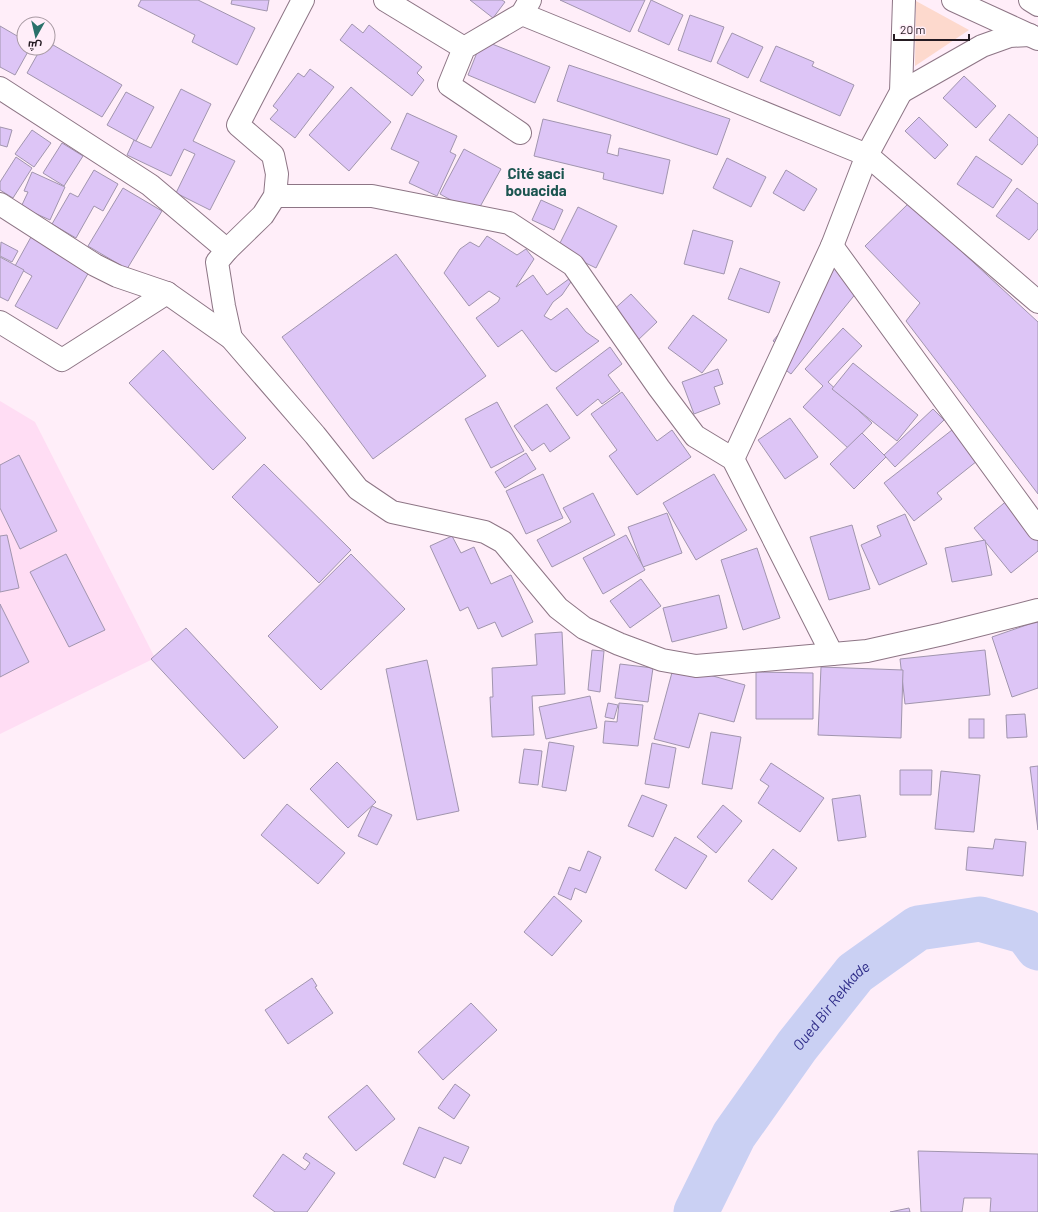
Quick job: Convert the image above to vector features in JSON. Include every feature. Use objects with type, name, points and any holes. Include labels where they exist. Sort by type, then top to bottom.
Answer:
[{"type":"street","points":[[231,338],[217,262],[262,215],[275,196],[277,174],[273,155],[238,125],[303,0]]},
{"type":"street","points":[[385,0],[464,48]]},
{"type":"street","points":[[733,459],[832,246],[867,155],[901,92],[904,0]]},
{"type":"street","points":[[953,0],[1034,37]]},
{"type":"street","points":[[1030,0],[1038,5]]},
{"type":"street","points":[[520,133],[449,85],[464,48],[526,7],[867,155],[1038,302]]},
{"type":"street","points":[[901,92],[982,46],[1010,36],[1034,37]]},
{"type":"street","points":[[0,88],[150,185],[227,250]]},
{"type":"street","points":[[275,196],[372,196],[509,222],[573,265],[659,388],[695,436],[733,459],[832,654]]},
{"type":"street","points":[[0,204],[95,265],[117,276],[167,293],[231,338],[310,429],[358,489],[392,512],[484,532],[503,542],[558,608],[584,628],[618,644],[662,660],[696,666],[875,649],[943,634],[1038,610]]},
{"type":"street","points":[[832,246],[1038,529]]},
{"type":"street","points":[[0,322],[62,360],[167,293]]},
{"type":"shaded area","points":[[916,1],[969,30],[915,66]]},
{"type":"shaded area","points":[[0,401],[35,422],[155,658],[0,734]]},
{"type":"building","points":[[141,0],[198,0],[255,28],[237,65],[192,42],[195,35],[138,6]]},
{"type":"building","points":[[232,0],[269,0],[267,11],[231,4]]},
{"type":"building","points":[[470,0],[502,0],[505,2],[493,18]]},
{"type":"building","points":[[560,0],[645,0],[630,32]]},
{"type":"building","points":[[651,0],[683,15],[669,45],[638,31]]},
{"type":"building","points":[[690,15],[724,27],[711,62],[678,50]]},
{"type":"building","points":[[352,24],[363,33],[369,25],[422,67],[417,73],[424,80],[412,96],[340,40]]},
{"type":"building","points":[[0,26],[16,35],[16,56],[26,56],[15,75],[0,67]]},
{"type":"building","points":[[732,33],[763,47],[748,78],[717,63]]},
{"type":"building","points":[[482,40],[550,67],[535,103],[468,75]]},
{"type":"building","points":[[776,46],[814,62],[812,66],[854,85],[840,116],[760,81]]},
{"type":"building","points":[[56,47],[122,85],[102,117],[27,73],[37,56],[56,56]]},
{"type":"building","points":[[569,65],[730,119],[717,155],[557,101]]},
{"type":"building","points":[[310,69],[334,87],[295,138],[270,119],[278,110],[273,106],[298,73],[304,77]]},
{"type":"building","points":[[964,76],[996,106],[976,128],[943,98]]},
{"type":"building","points":[[351,87],[391,122],[349,171],[309,135]]},
{"type":"building","points":[[181,89],[211,104],[193,141],[235,161],[210,210],[176,193],[195,154],[184,149],[171,176],[127,155],[134,140],[151,148]]},
{"type":"building","points":[[126,92],[154,107],[136,141],[107,125]]},
{"type":"building","points":[[407,113],[457,136],[450,152],[456,155],[437,196],[409,183],[419,162],[391,149]]},
{"type":"building","points":[[1009,114],[1038,138],[1038,144],[1022,165],[989,140]]},
{"type":"building","points":[[919,117],[948,145],[935,159],[905,131]]},
{"type":"building","points":[[543,119],[611,135],[607,153],[618,156],[619,148],[670,160],[663,194],[603,179],[604,173],[534,156]]},
{"type":"building","points":[[0,127],[12,130],[7,147],[0,145]]},
{"type":"building","points":[[32,130],[51,143],[34,167],[15,154]]},
{"type":"building","points":[[62,143],[83,156],[64,186],[43,173]]},
{"type":"building","points":[[464,149],[501,169],[476,214],[440,194]]},
{"type":"building","points":[[976,156],[1012,180],[993,208],[957,184]]},
{"type":"building","points":[[16,157],[32,168],[13,198],[0,190],[0,182]]},
{"type":"building","points":[[727,158],[766,177],[751,207],[713,188]]},
{"type":"building","points":[[94,170],[118,184],[103,211],[94,206],[76,238],[52,224],[70,193],[78,197]]},
{"type":"building","points":[[786,170],[817,189],[804,211],[773,193]]},
{"type":"building","points":[[32,172],[65,187],[50,220],[21,207],[28,192],[24,191]]},
{"type":"building","points":[[123,188],[162,211],[127,269],[88,246]]},
{"type":"building","points":[[1017,188],[1038,204],[1038,229],[1029,240],[996,216]]},
{"type":"building","points":[[541,200],[563,210],[554,230],[532,220]]},
{"type":"building","points":[[909,203],[1038,322],[1038,494],[906,321],[920,303],[865,246]]},
{"type":"building","points":[[578,207],[617,226],[596,268],[557,249]]},
{"type":"building","points":[[693,230],[733,241],[724,274],[684,264]]},
{"type":"building","points":[[487,236],[517,255],[526,249],[534,259],[516,287],[533,275],[547,295],[577,273],[562,295],[553,302],[544,316],[551,320],[567,308],[586,332],[599,341],[556,372],[551,369],[522,330],[498,347],[476,318],[498,302],[500,298],[489,291],[469,306],[444,273],[460,249],[470,242],[479,247]]},
{"type":"building","points":[[31,237],[90,270],[57,329],[15,306],[32,276],[15,266]]},
{"type":"building","points":[[1,242],[18,251],[12,262],[0,256]]},
{"type":"building","points":[[396,254],[486,376],[373,459],[282,337]]},
{"type":"building","points":[[0,257],[24,270],[8,301],[0,297]]},
{"type":"building","points":[[834,265],[861,287],[791,374],[779,365],[788,353],[773,341]]},
{"type":"building","points":[[740,268],[780,282],[769,313],[728,299]]},
{"type":"building","points":[[631,294],[657,322],[637,341],[611,312]]},
{"type":"building","points":[[693,315],[727,340],[702,373],[668,348]]},
{"type":"building","points":[[843,328],[862,346],[828,382],[872,423],[848,448],[803,407],[823,386],[805,369]]},
{"type":"building","points":[[610,347],[622,364],[608,375],[620,391],[602,404],[598,399],[577,416],[556,388]]},
{"type":"building","points":[[163,350],[246,438],[213,470],[129,383]]},
{"type":"building","points":[[853,363],[918,415],[897,441],[832,389]]},
{"type":"building","points":[[718,369],[723,384],[714,387],[720,404],[694,414],[682,382]]},
{"type":"building","points":[[622,392],[657,441],[672,430],[691,457],[637,495],[609,456],[617,450],[591,414]]},
{"type":"building","points":[[497,402],[524,451],[491,468],[465,419]]},
{"type":"building","points":[[547,404],[570,438],[550,452],[544,443],[532,451],[514,426]]},
{"type":"building","points":[[933,409],[944,420],[895,467],[884,455]]},
{"type":"building","points":[[790,418],[818,457],[785,479],[758,440]]},
{"type":"building","points":[[952,430],[977,461],[937,493],[942,499],[914,521],[884,483]]},
{"type":"building","points":[[862,433],[886,457],[854,489],[830,464]]},
{"type":"building","points":[[526,453],[536,469],[505,488],[495,472]]},
{"type":"building","points":[[19,455],[57,531],[20,549],[0,508],[0,465]]},
{"type":"building","points":[[264,464],[351,550],[319,583],[232,497]]},
{"type":"building","points":[[543,474],[563,518],[526,534],[506,491]]},
{"type":"building","points":[[714,474],[747,530],[696,560],[663,503]]},
{"type":"building","points":[[593,493],[615,535],[552,567],[537,540],[571,522],[563,508]]},
{"type":"building","points":[[1009,499],[1038,534],[1038,551],[1011,573],[974,528]]},
{"type":"building","points":[[667,513],[682,553],[643,567],[628,527]]},
{"type":"building","points":[[905,514],[927,564],[879,585],[861,545],[881,536],[877,526]]},
{"type":"building","points":[[852,525],[870,589],[829,600],[810,537]]},
{"type":"building","points":[[7,535],[19,588],[0,592],[0,536]]},
{"type":"building","points":[[626,535],[645,570],[603,594],[583,558]]},
{"type":"building","points":[[452,536],[461,553],[474,547],[491,584],[511,575],[533,622],[502,637],[495,622],[478,629],[468,607],[460,611],[430,546]]},
{"type":"building","points":[[985,540],[992,575],[952,582],[945,548]]},
{"type":"building","points":[[757,548],[780,618],[743,630],[721,560]]},
{"type":"building","points":[[66,554],[105,630],[69,647],[30,572]]},
{"type":"building","points":[[351,554],[405,609],[321,690],[268,636]]},
{"type":"building","points":[[641,579],[661,606],[630,628],[610,601]]},
{"type":"building","points":[[719,595],[727,628],[672,642],[663,608]]},
{"type":"building","points":[[0,604],[29,662],[0,677]]},
{"type":"building","points":[[1038,621],[1038,688],[1012,697],[992,637]]},
{"type":"building","points":[[186,628],[278,727],[244,759],[151,659]]},
{"type":"building","points":[[562,632],[565,694],[532,696],[534,735],[492,737],[490,697],[493,697],[492,668],[537,665],[535,634]]},
{"type":"building","points":[[592,650],[604,651],[600,692],[588,690]]},
{"type":"building","points":[[985,650],[990,695],[905,704],[900,659]]},
{"type":"building","points":[[427,660],[459,811],[417,820],[386,669]]},
{"type":"building","points":[[620,664],[653,668],[648,702],[615,698]]},
{"type":"building","points":[[674,665],[745,685],[734,722],[699,713],[689,748],[654,739]]},
{"type":"building","points":[[821,667],[903,670],[901,738],[818,735]]},
{"type":"building","points":[[756,672],[813,673],[813,719],[756,719]]},
{"type":"building","points":[[590,696],[597,728],[546,739],[539,707]]},
{"type":"building","points":[[608,703],[618,705],[614,719],[605,717]]},
{"type":"building","points":[[619,703],[643,705],[638,746],[603,743],[605,721],[617,722]]},
{"type":"building","points":[[1025,714],[1027,737],[1007,738],[1006,715]]},
{"type":"building","points":[[969,719],[984,719],[984,738],[969,738]]},
{"type":"building","points":[[711,732],[741,737],[732,789],[702,784]]},
{"type":"building","points":[[549,742],[574,746],[566,791],[542,787]]},
{"type":"building","points":[[652,743],[676,748],[669,788],[645,784]]},
{"type":"building","points":[[524,749],[542,751],[538,785],[519,783]]},
{"type":"building","points":[[337,762],[376,802],[348,828],[310,789]]},
{"type":"building","points":[[771,763],[824,798],[800,832],[758,803],[769,786],[760,780]]},
{"type":"building","points":[[1038,766],[1038,830],[1030,767]]},
{"type":"building","points":[[900,770],[932,770],[931,795],[900,795]]},
{"type":"building","points":[[941,771],[980,775],[974,832],[935,829]]},
{"type":"building","points":[[642,795],[667,805],[653,837],[628,826]]},
{"type":"building","points":[[860,795],[866,837],[838,841],[832,799]]},
{"type":"building","points":[[287,804],[345,853],[318,884],[261,835]]},
{"type":"building","points":[[723,805],[742,821],[716,853],[697,837]]},
{"type":"building","points":[[372,806],[392,815],[377,845],[358,836]]},
{"type":"building","points":[[675,837],[707,856],[686,889],[655,870]]},
{"type":"building","points":[[995,839],[1026,842],[1023,876],[966,870],[968,847],[993,849]]},
{"type":"building","points":[[773,849],[797,868],[772,900],[748,881]]},
{"type":"building","points":[[588,851],[601,857],[586,893],[575,888],[571,900],[558,894],[569,867],[580,871]]},
{"type":"building","points":[[554,896],[582,921],[552,956],[524,932]]},
{"type":"building","points":[[312,978],[317,986],[315,987],[333,1013],[288,1044],[265,1010]]},
{"type":"building","points":[[471,1003],[497,1030],[443,1080],[418,1052]]},
{"type":"building","points":[[455,1084],[470,1095],[454,1119],[438,1108]]},
{"type":"building","points":[[367,1085],[395,1119],[356,1151],[328,1117]]},
{"type":"building","points":[[419,1127],[469,1147],[461,1164],[444,1157],[435,1178],[403,1164]]},
{"type":"building","points":[[918,1151],[1038,1154],[1038,1212],[990,1212],[991,1198],[964,1198],[962,1212],[921,1212]]},
{"type":"building","points":[[306,1153],[335,1173],[307,1212],[275,1212],[253,1196],[283,1154],[305,1170],[310,1163],[303,1158]]},
{"type":"building","points":[[909,1208],[910,1212],[890,1212]]},
{"type":"waterway","name":"Oued Bir Rekkade","points":[[696,1212],[734,1135],[797,1046],[855,973],[918,928],[980,919],[1026,932],[1038,948]]},
{"type":"district","name":"ِCité saci bouacida","points":[[536,182]]}]
